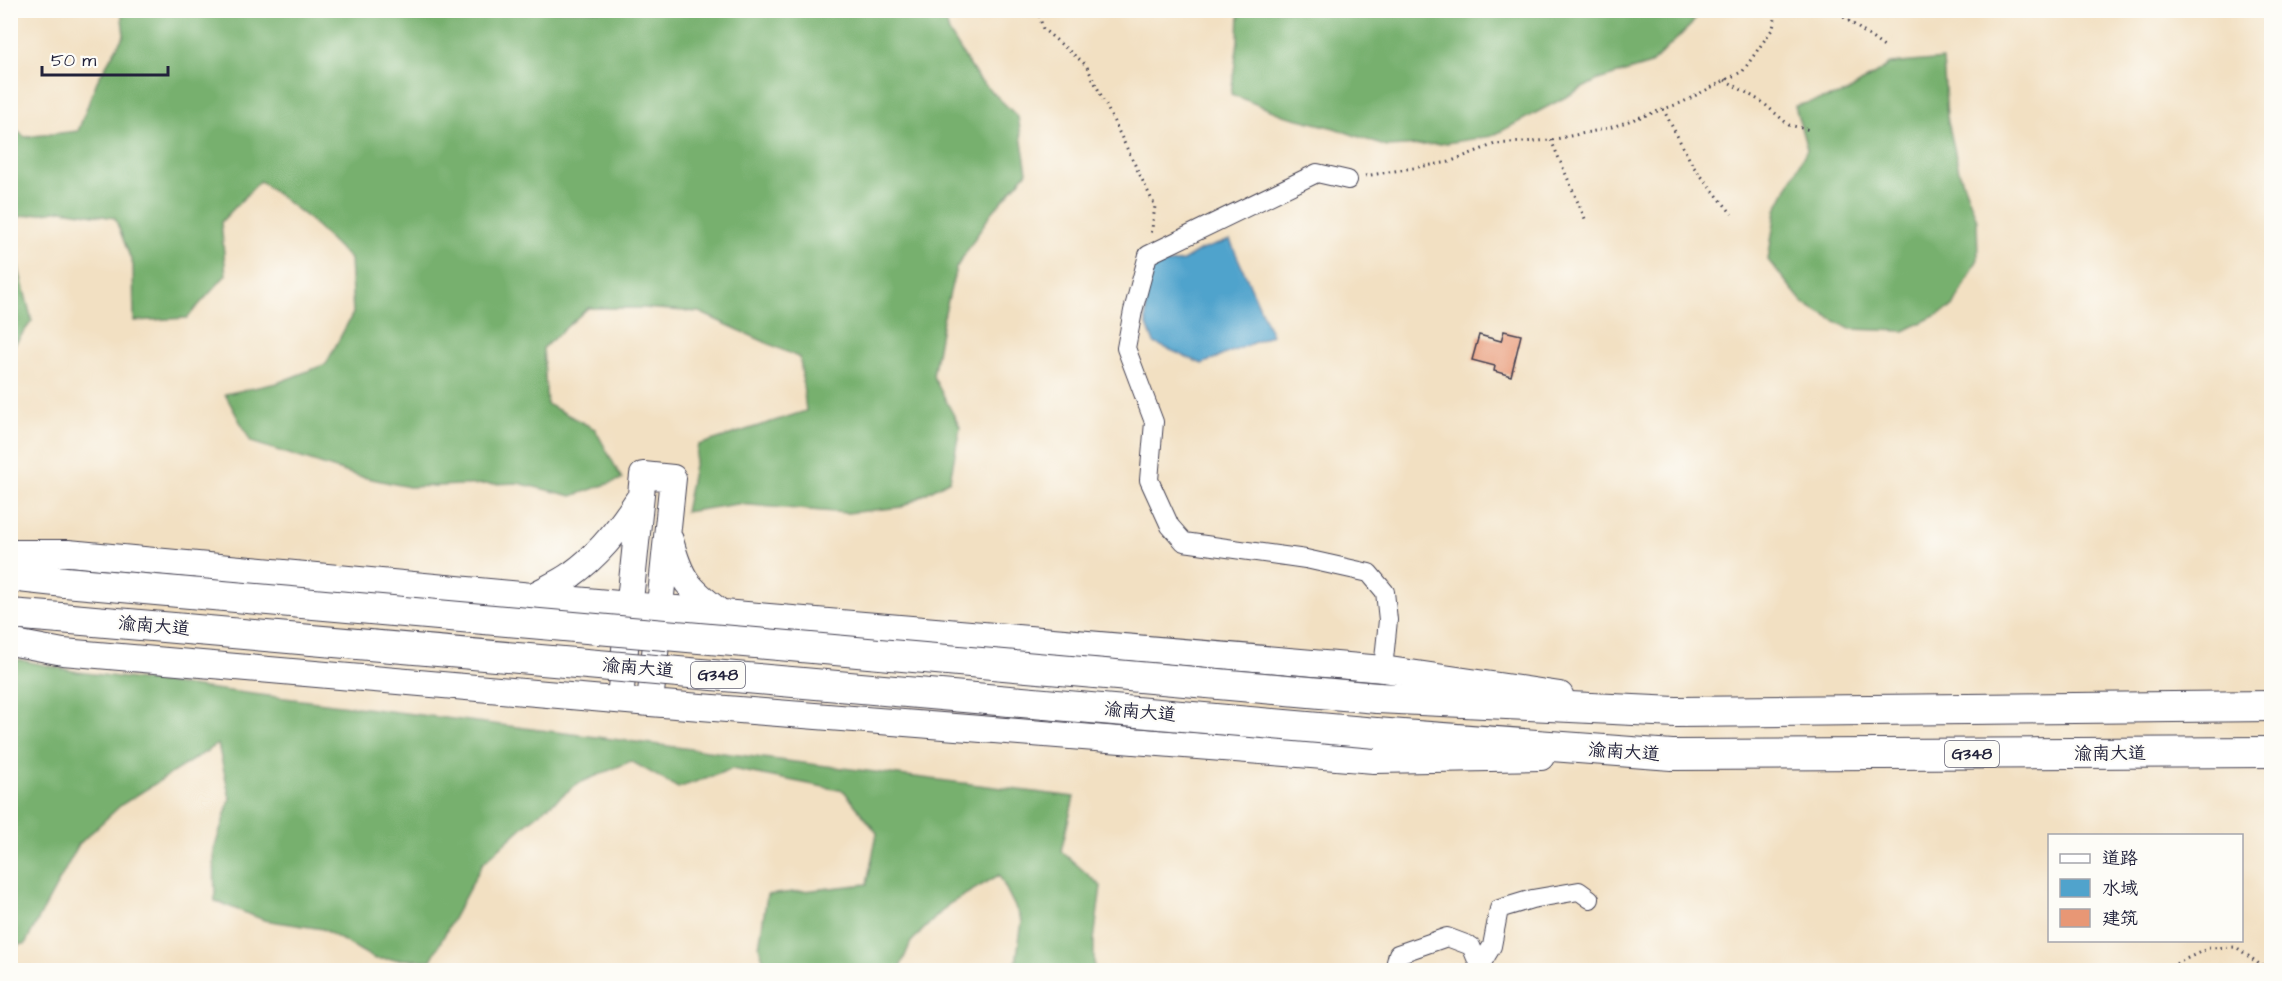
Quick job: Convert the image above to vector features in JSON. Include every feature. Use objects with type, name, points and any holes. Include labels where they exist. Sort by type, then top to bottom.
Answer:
[{"type":"highway","name":"渝南大道","points":[[10,576],[1377,698],[1676,712],[2271,706]]},
{"type":"highway","name":"渝南大道","points":[[10,614],[1376,733],[1672,755],[2271,752]]},
{"type":"main road","points":[[619,700],[643,474],[673,478],[650,703]]},
{"type":"main road","points":[[531,597],[572,574],[595,555],[617,533],[640,498]]},
{"type":"main road","points":[[667,528],[678,569],[695,593],[722,613]]},
{"type":"main road","points":[[10,553],[68,553],[531,597],[1383,669],[1676,712]]},
{"type":"main road","points":[[10,642],[63,652],[650,703],[1374,760],[1672,755]]},
{"type":"street","points":[[1348,180],[1317,173],[1148,255],[1133,310],[1126,348],[1154,422],[1149,480],[1170,526],[1184,542],[1306,559],[1369,573],[1385,592],[1388,620],[1383,669]]},
{"type":"street","points":[[1480,968],[1492,945],[1499,909],[1532,899],[1579,891],[1590,899]]},
{"type":"street","points":[[1394,970],[1398,954],[1447,937],[1471,946],[1480,968]]},
{"type":"path","points":[[1038,10],[1043,29],[1086,66],[1155,206],[1148,255]]},
{"type":"path","points":[[1348,180],[1449,162],[1495,144],[1551,140],[1609,128],[1681,103],[1743,71],[1773,28],[1777,10]]},
{"type":"path","points":[[1834,10],[1884,47]]},
{"type":"path","points":[[1725,80],[1762,102],[1789,125],[1810,130]]},
{"type":"path","points":[[1663,109],[1693,166],[1732,214]]},
{"type":"path","points":[[1551,140],[1586,221]]},
{"type":"path","points":[[2166,970],[2209,948],[2236,947],[2262,966],[2271,965]]},
{"type":"green space","points":[[121,10],[943,11],[949,32],[977,77],[1018,117],[1027,172],[990,215],[956,268],[943,320],[933,376],[960,427],[950,480],[902,507],[847,513],[737,504],[685,512],[698,445],[806,411],[800,358],[699,312],[642,308],[588,308],[543,348],[547,404],[595,429],[622,479],[572,496],[518,483],[409,487],[358,476],[251,442],[225,394],[277,383],[326,364],[353,313],[350,259],[309,219],[260,181],[221,222],[226,275],[187,318],[134,321],[133,265],[115,218],[62,210],[11,218],[11,126],[25,137],[78,131],[97,81],[124,35]]},
{"type":"green space","points":[[1239,10],[1701,11],[1691,25],[1651,64],[1598,80],[1492,136],[1440,144],[1387,147],[1334,128],[1283,115],[1231,94],[1238,41]]},
{"type":"green space","points":[[1943,59],[1947,117],[1959,171],[1977,220],[1978,259],[1953,307],[1904,331],[1850,329],[1804,304],[1768,260],[1776,210],[1807,149],[1795,106],[1846,93],[1890,64]]},
{"type":"green space","points":[[10,220],[19,270],[32,321],[11,349]]},
{"type":"green space","points":[[11,658],[78,672],[1074,797],[1061,851],[1101,886],[1094,941],[1094,970],[1015,970],[1022,921],[999,875],[949,904],[911,942],[899,970],[767,970],[759,947],[767,895],[867,884],[877,833],[844,791],[732,769],[678,788],[631,761],[577,784],[526,824],[483,863],[431,960],[375,959],[323,929],[264,920],[215,901],[214,850],[230,798],[218,744],[121,805],[79,844],[25,944],[11,945]]},
{"type":"water","points":[[1230,240],[1272,335],[1202,364],[1154,343],[1146,322],[1145,276],[1155,265],[1183,261],[1201,250]]},
{"type":"building","points":[[1504,331],[1521,335],[1511,376],[1494,371],[1495,366],[1472,360],[1479,335],[1501,341]]}]
